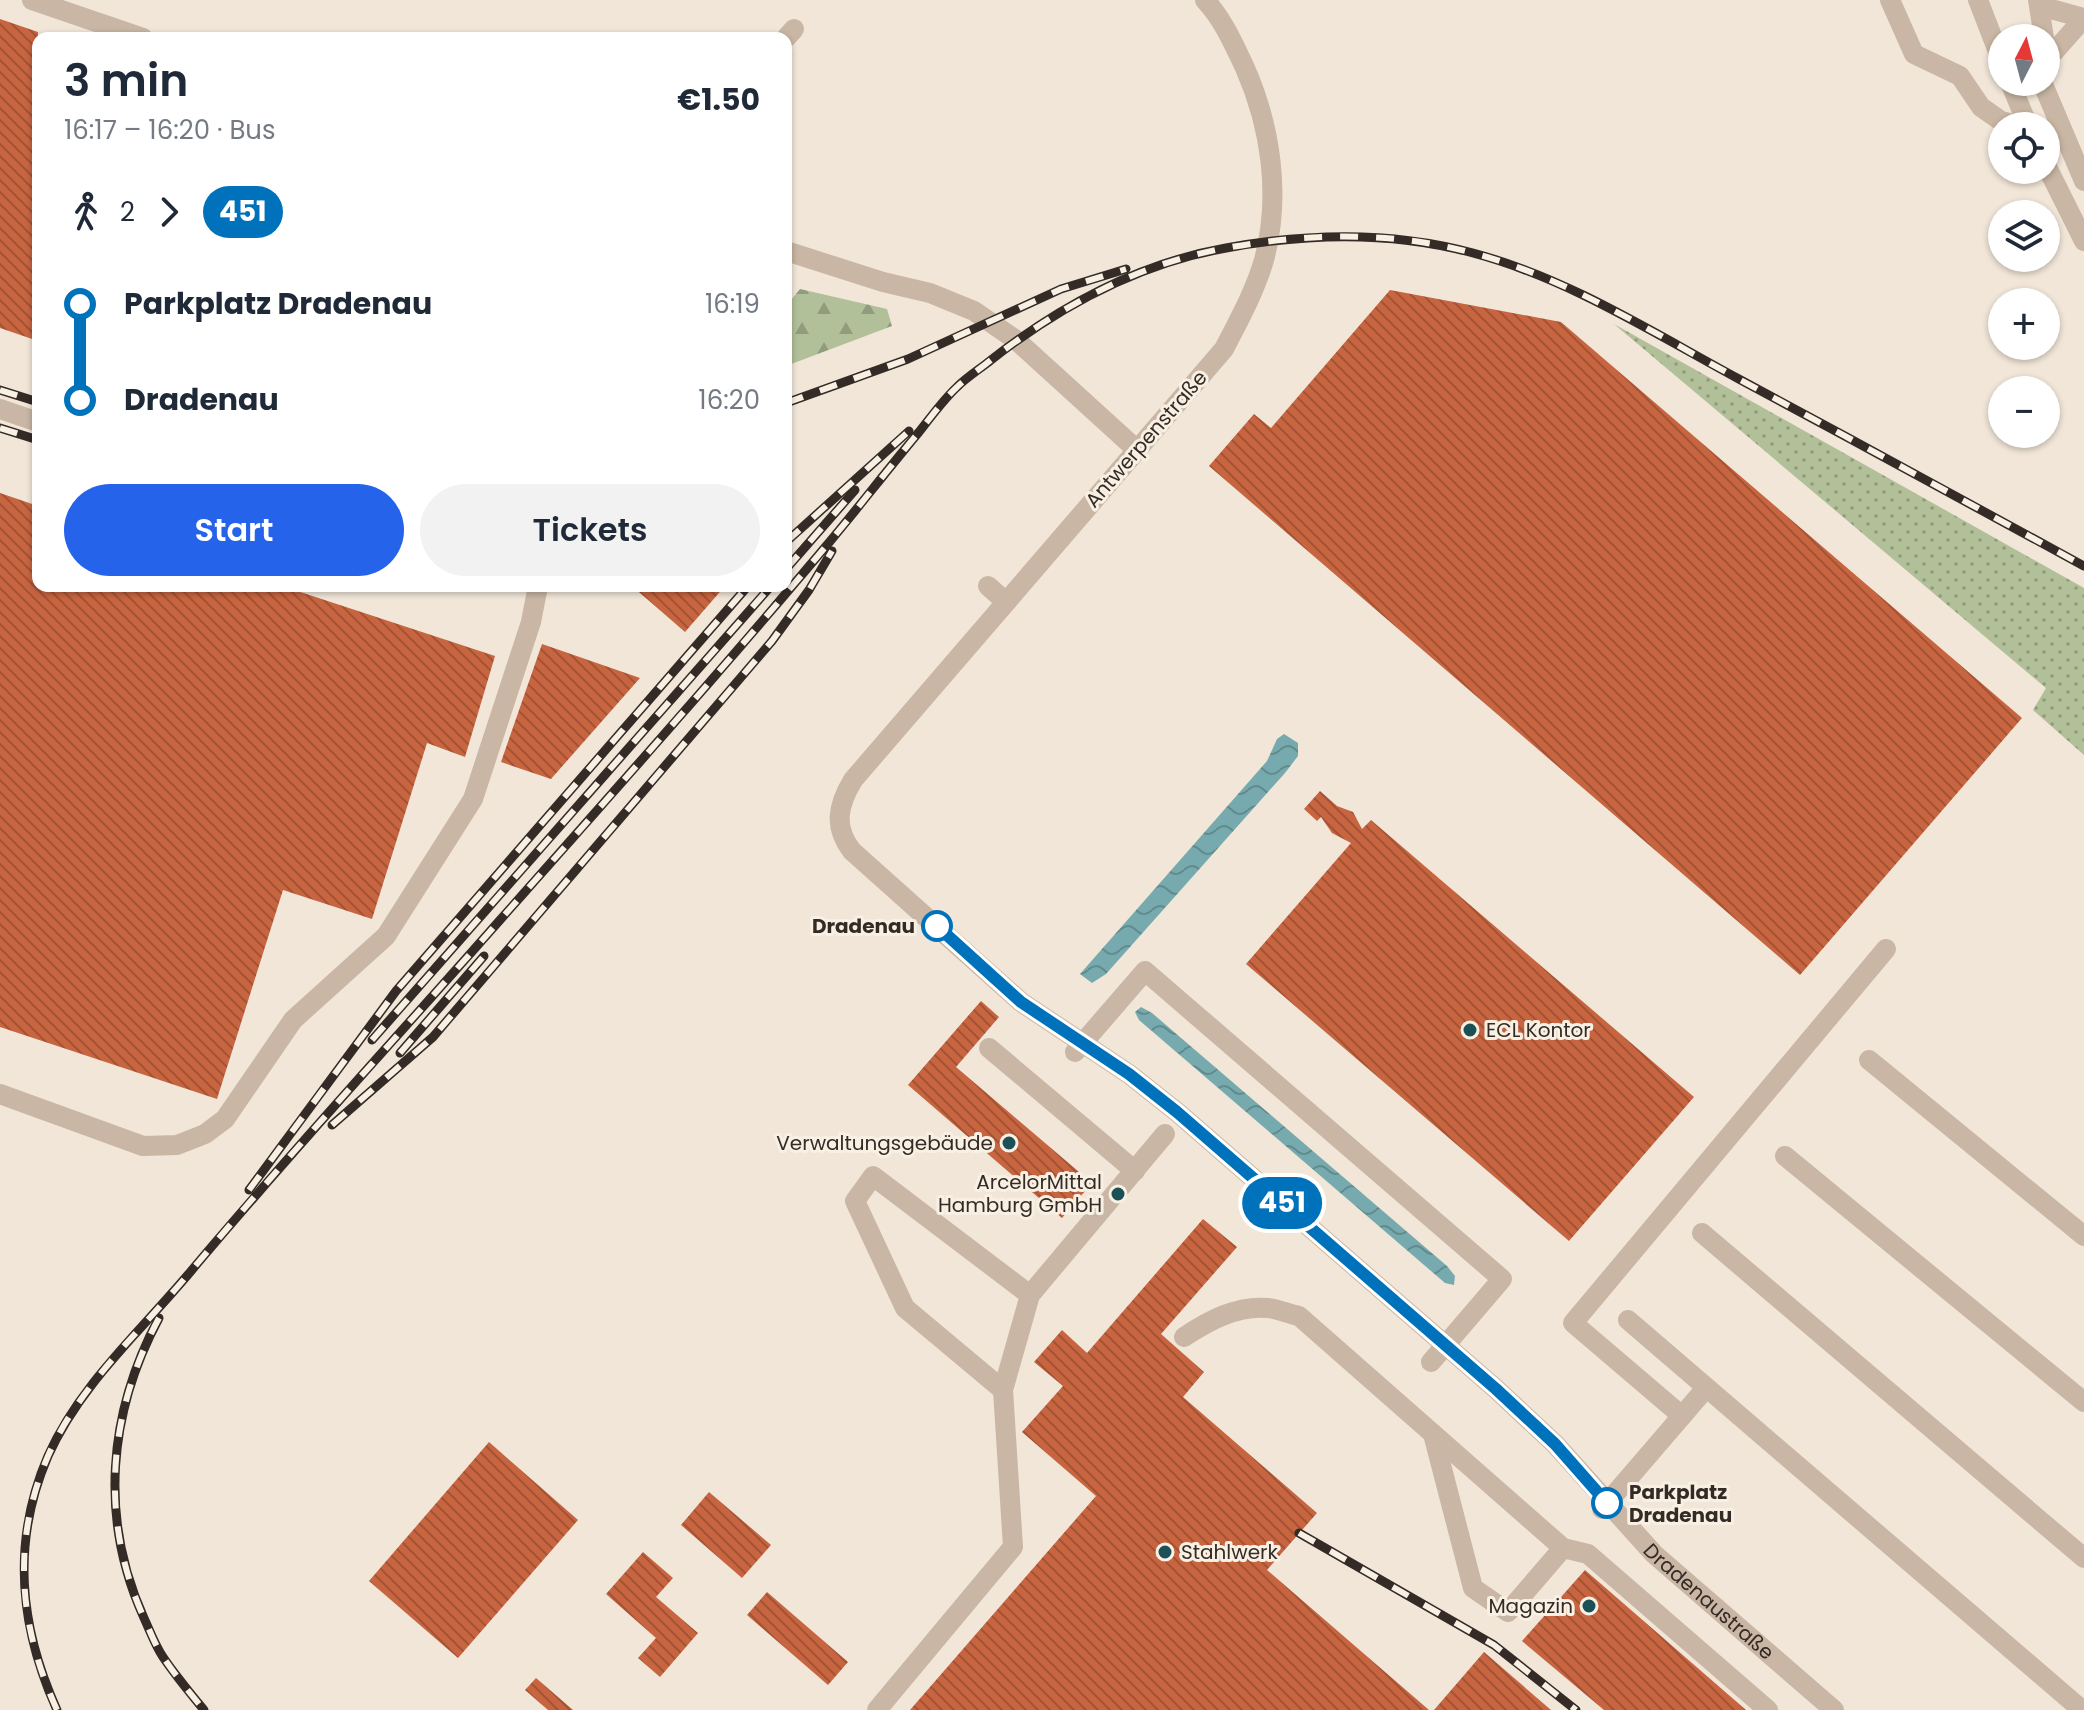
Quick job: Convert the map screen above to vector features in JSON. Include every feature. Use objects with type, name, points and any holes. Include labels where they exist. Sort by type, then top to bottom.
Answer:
[{"type":"street","points":[[32,0],[125,32]]},
{"type":"street","name":"Antwerpenstraße","points":[[839,820],[842,803],[853,780],[1224,349],[1248,303],[1264,260],[1267,241],[1272,194],[1270,157],[1258,99],[1235,46],[1205,0]]},
{"type":"street","points":[[1890,0],[1914,54],[1960,76],[1981,107],[1988,112]]},
{"type":"street","points":[[1978,0],[1988,26]]},
{"type":"street","points":[[2042,24],[2039,3],[2084,18],[2060,44]]},
{"type":"street","points":[[2048,96],[2084,181]]},
{"type":"street","points":[[2056,184],[2084,241]]},
{"type":"street","points":[[792,260],[930,293],[974,311],[1016,340],[1137,450]]},
{"type":"street","points":[[0,409],[32,420]]},
{"type":"street","points":[[988,586],[1006,602]]},
{"type":"street","points":[[0,1094],[143,1146],[177,1145],[205,1134],[225,1119],[293,1020],[386,936],[473,799],[531,622],[537,592]]},
{"type":"street","name":"Dradenaustraße","points":[[839,820],[845,841],[871,870],[1021,1002],[1079,1047],[1177,1112],[1445,1345],[1555,1444],[1604,1506],[1654,1554],[1834,1710]]},
{"type":"street","points":[[1682,1416],[1573,1323],[1886,949]]},
{"type":"street","points":[[1079,1047],[1145,971],[1502,1279],[1431,1362]]},
{"type":"street","points":[[989,1048],[1135,1171]]},
{"type":"street","points":[[1869,1060],[2084,1236]]},
{"type":"street","points":[[877,1710],[1013,1547],[1003,1390],[1030,1295],[1165,1134]]},
{"type":"street","points":[[1785,1156],[2084,1402]]},
{"type":"street","points":[[1003,1390],[905,1308],[855,1201],[873,1176],[1030,1295]]},
{"type":"street","points":[[1702,1233],[2084,1558]]},
{"type":"street","points":[[1184,1337],[1211,1320],[1239,1311],[1267,1308],[1299,1316],[1563,1548],[1588,1554],[1768,1710]]},
{"type":"street","points":[[1628,1320],[2082,1710]]},
{"type":"street","points":[[1604,1506],[1706,1388]]},
{"type":"street","points":[[1433,1434],[1473,1588],[1508,1612],[1563,1548]]},
{"type":"green space","points":[[800,289],[887,309],[892,326],[792,364],[792,299]]},
{"type":"green space","points":[[1614,324],[2084,588],[2084,755],[2033,710],[2046,688]]},
{"type":"water","points":[[1284,734],[1298,743],[1298,756],[1285,773],[1106,974],[1092,983],[1080,974],[1267,761],[1277,739]]},
{"type":"water","points":[[1141,1007],[1152,1013],[1447,1266],[1455,1276],[1454,1285],[1445,1283],[1139,1020],[1135,1012]]},
{"type":"building","points":[[0,19],[38,32],[32,32],[32,339],[0,328]]},
{"type":"building","points":[[1390,290],[1561,322],[2022,718],[1800,975],[1209,466],[1254,414],[1271,428]]},
{"type":"building","points":[[0,493],[32,504],[32,592],[300,592],[495,656],[465,757],[427,743],[372,919],[283,890],[217,1099],[0,1027]]},
{"type":"building","points":[[639,592],[720,592],[685,632]]},
{"type":"building","points":[[542,644],[640,678],[551,779],[501,762]]},
{"type":"building","name":"ECL Kontor","points":[[1320,791],[1337,806],[1353,812],[1362,829],[1371,820],[1694,1097],[1569,1241],[1246,964],[1351,843],[1332,833],[1321,817],[1317,821],[1304,809]]},
{"type":"building","name":"Verwaltungsgebäude","points":[[981,1001],[999,1017],[956,1067],[1092,1183],[1062,1218],[908,1085]]},
{"type":"building","name":"Stahlwerk","points":[[1203,1219],[1237,1247],[1161,1334],[1204,1372],[1183,1397],[1317,1513],[1267,1570],[1429,1710],[910,1710],[1096,1496],[1022,1432],[1063,1386],[1034,1362],[1062,1330],[1087,1353]]},
{"type":"building","points":[[489,1442],[578,1520],[458,1658],[369,1581]]},
{"type":"building","points":[[709,1492],[771,1545],[742,1578],[681,1525]]},
{"type":"building","points":[[643,1552],[673,1578],[656,1597],[698,1633],[660,1677],[638,1658],[656,1638],[606,1594]]},
{"type":"building","name":"Magazin","points":[[1585,1570],[1746,1710],[1604,1710],[1522,1641]]},
{"type":"building","points":[[767,1592],[848,1662],[828,1685],[747,1615]]},
{"type":"building","points":[[1484,1652],[1551,1710],[1434,1710]]},
{"type":"building","points":[[536,1678],[573,1710],[548,1710],[525,1690]]},
{"type":"railway","points":[[792,586],[947,397],[1017,340],[1102,289],[1163,264],[1226,248],[1319,237],[1381,238],[1442,246],[1508,264],[1575,291],[2084,566]]},
{"type":"railway","points":[[792,401],[908,359],[1061,289],[1126,269]]},
{"type":"railway","points":[[0,390],[32,400]]},
{"type":"railway","points":[[0,428],[32,438]]},
{"type":"railway","points":[[792,537],[909,431]]},
{"type":"railway","points":[[792,562],[855,490]]},
{"type":"railway","points":[[332,1125],[433,1037],[772,641],[809,590],[832,551]]},
{"type":"railway","points":[[249,1190],[396,991],[743,592]]},
{"type":"railway","points":[[372,1040],[766,592]]},
{"type":"railway","points":[[57,1710],[34,1647],[24,1584],[25,1552],[28,1520],[36,1488],[48,1456],[77,1405],[94,1381],[267,1182],[787,592]]},
{"type":"railway","points":[[400,1053],[484,956]]},
{"type":"railway","points":[[159,1318],[142,1354],[120,1429],[116,1466],[120,1543],[130,1581],[155,1643],[204,1710]]},
{"type":"railway","points":[[1299,1533],[1494,1645],[1576,1710]]},
{"type":"bus line","name":"451","points":[[937,926],[1021,1002],[1129,1074],[1177,1112],[1496,1389],[1555,1444],[1607,1503]]},
{"type":"place","name":"Dradenau","points":[[937,926]]},
{"type":"place","name":"ECL Kontor","points":[[1470,1030]]},
{"type":"place","name":"Verwaltungsgebäude","points":[[1009,1143]]},
{"type":"place","name":"ArcelorMittal Hamburg GmbH","points":[[1118,1194]]},
{"type":"place","name":"Parkplatz Dradenau","points":[[1607,1503]]},
{"type":"place","name":"Stahlwerk","points":[[1165,1552]]},
{"type":"place","name":"Magazin","points":[[1589,1606]]}]
